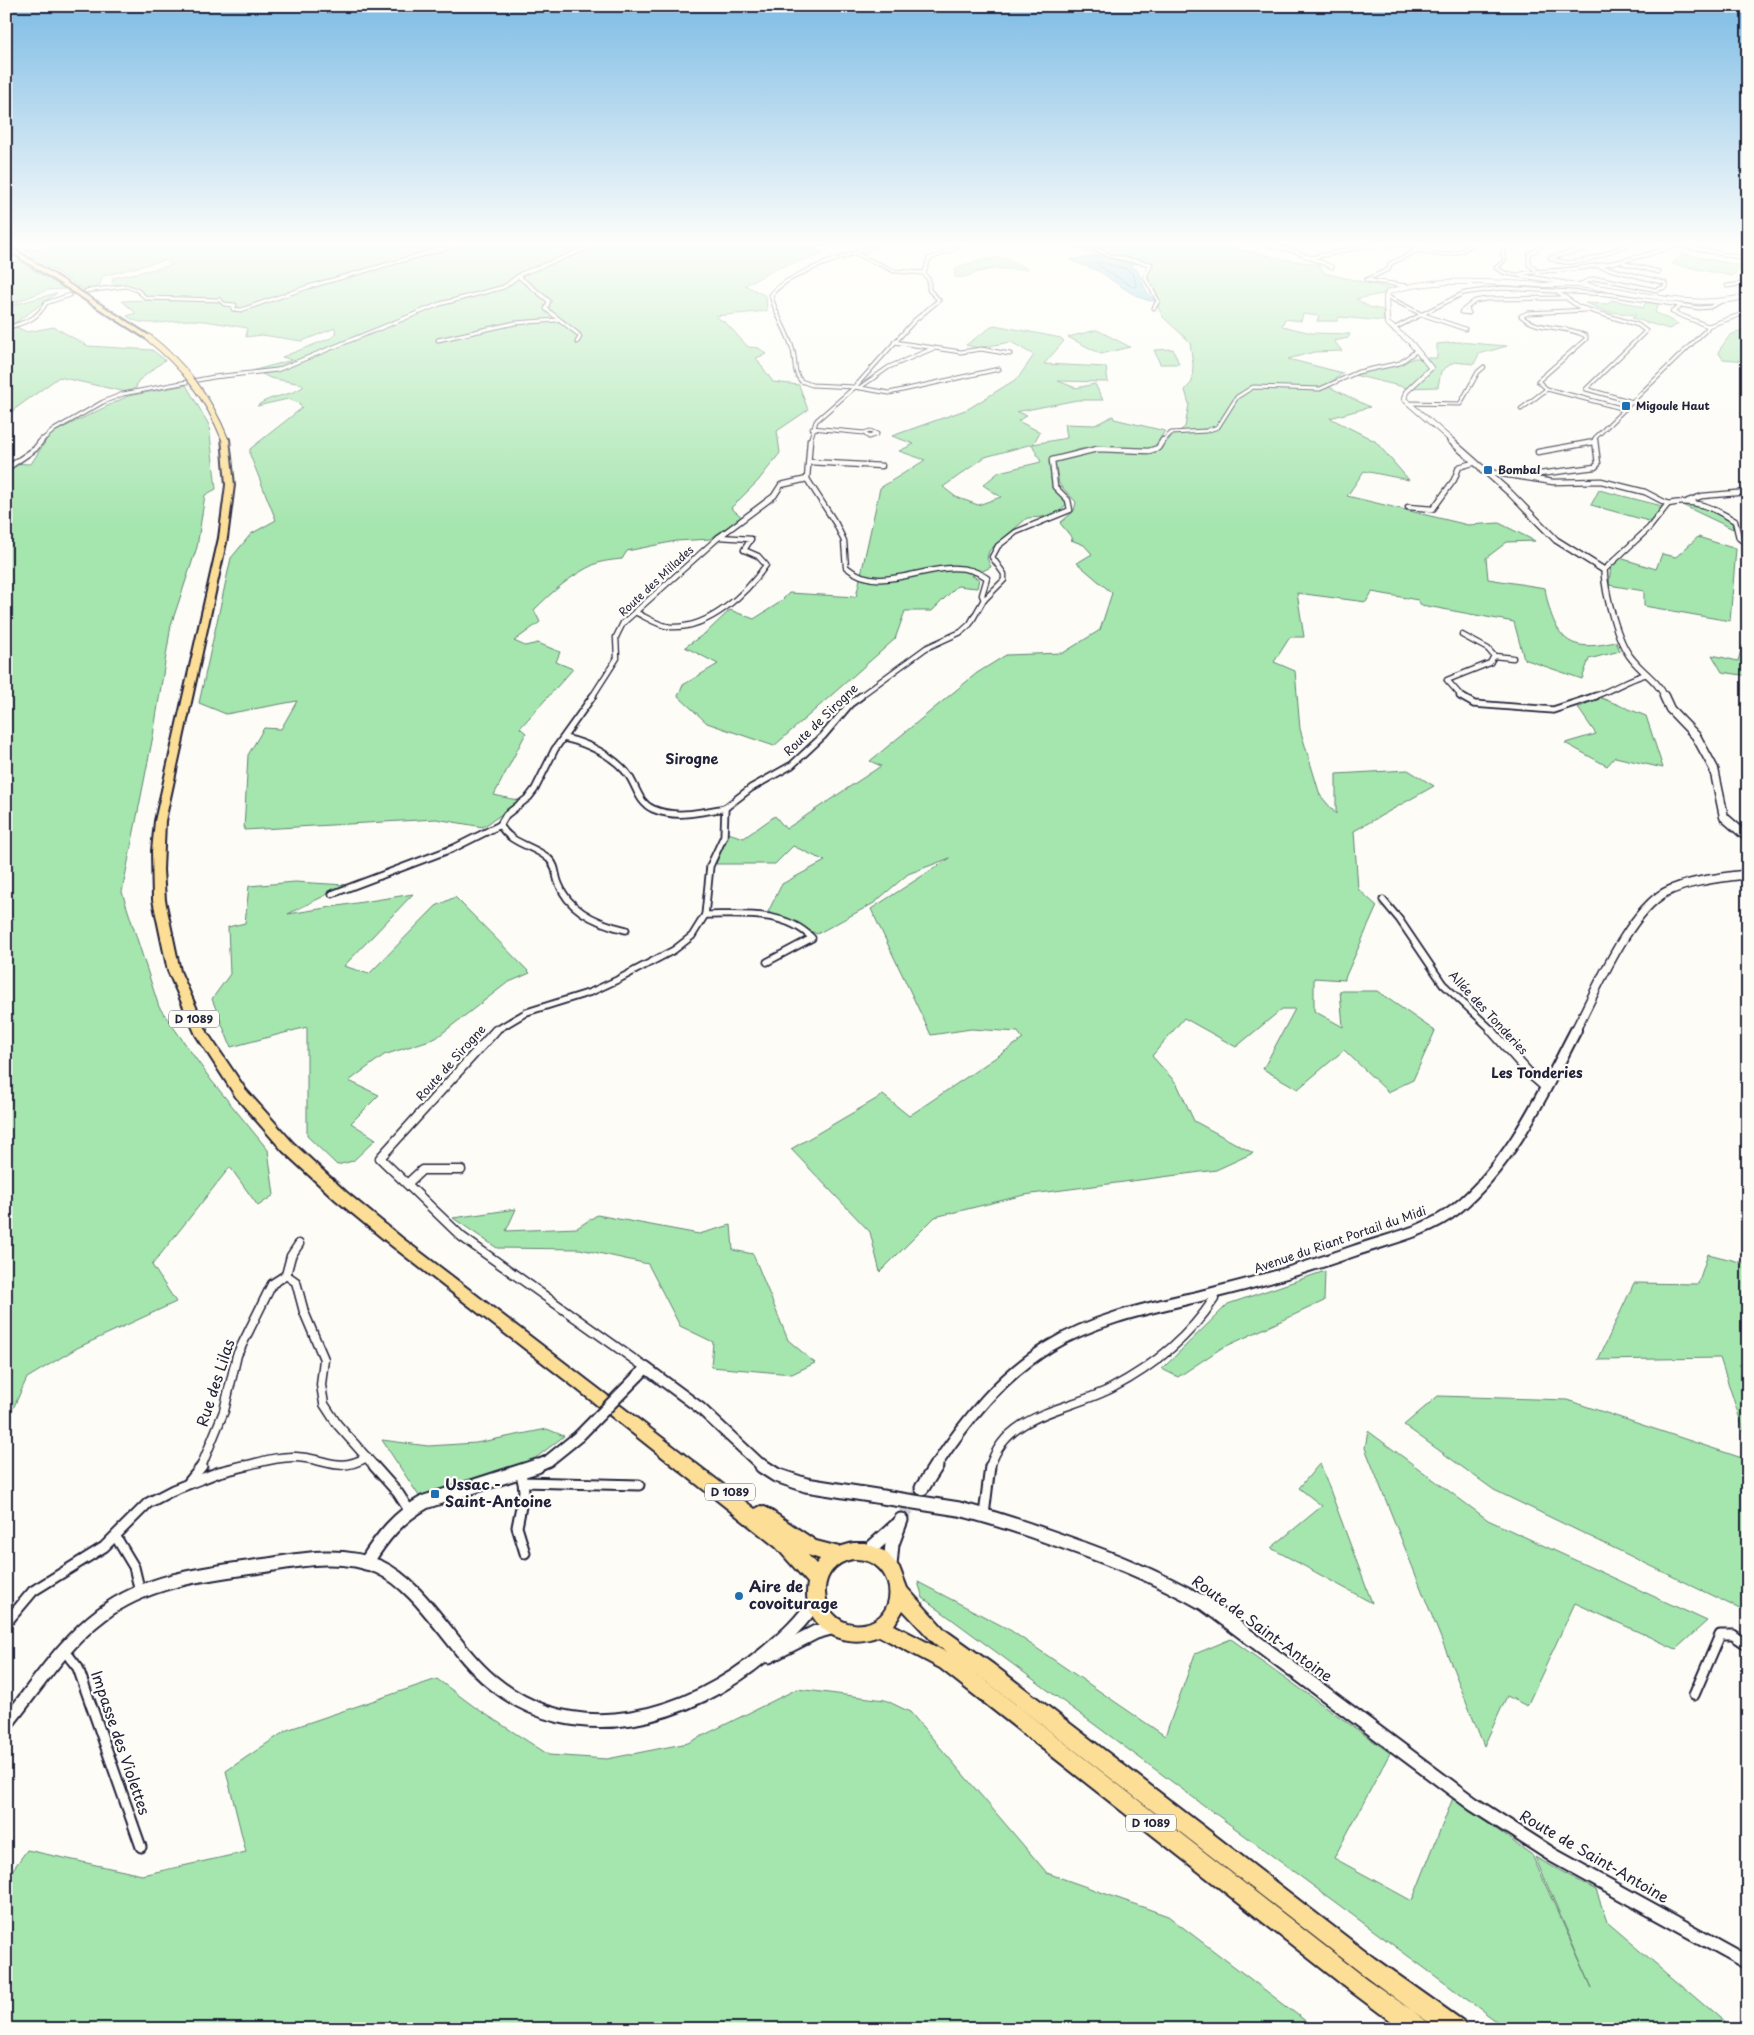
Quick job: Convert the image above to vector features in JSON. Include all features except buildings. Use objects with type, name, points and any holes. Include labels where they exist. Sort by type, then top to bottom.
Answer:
[{"type":"highway","name":"D 1089","points":[[150,339],[191,376],[209,402],[225,438],[230,485],[223,538],[160,820],[157,860],[158,900],[166,942],[179,986],[199,1030],[223,1069],[259,1116],[301,1162],[361,1214],[627,1418],[782,1541],[804,1563],[817,1580]]},
{"type":"highway","name":"D 1089","points":[[627,1418],[788,1534],[812,1548],[839,1555],[857,1550],[867,1552]]},
{"type":"highway","points":[[867,1552],[880,1557],[890,1566]]},
{"type":"highway","points":[[839,1555],[826,1566],[817,1580],[816,1600],[823,1615],[834,1626],[856,1633],[878,1628],[889,1618],[896,1606],[899,1593]]},
{"type":"highway","name":"D 1089","points":[[890,1566],[897,1578],[899,1593],[939,1636],[988,1671],[1367,1965],[1455,2029]]},
{"type":"highway","name":"D 1089","points":[[878,1628],[903,1638],[946,1662],[1314,1950],[1419,2029]]},
{"type":"street","points":[[6,469],[35,449],[45,436],[54,430],[103,402],[123,394],[214,377],[276,370],[353,339]]},
{"type":"street","points":[[438,340],[443,339]]},
{"type":"street","points":[[787,339],[793,351],[796,371],[801,382],[812,385],[857,387],[889,393],[999,369]]},
{"type":"street","points":[[857,387],[897,339]]},
{"type":"street","points":[[1406,339],[1429,363],[1431,368],[1403,396],[1408,403],[1482,471],[1518,500],[1556,540],[1604,570]]},
{"type":"street","points":[[1586,339],[1538,381],[1547,389],[1625,409]]},
{"type":"street","points":[[1632,402],[1586,389],[1640,339]]},
{"type":"street","points":[[1524,476],[1595,467],[1598,464],[1594,442],[1596,438],[1695,339]]},
{"type":"street","points":[[894,342],[961,352],[981,349],[1010,354]]},
{"type":"street","points":[[935,348],[889,367],[857,387],[816,421],[812,428],[808,479],[836,524],[844,541],[844,562],[846,567],[853,573],[893,580],[930,569],[968,569],[977,571],[987,578],[982,595],[984,600]]},
{"type":"street","name":"Route de Sirogne","points":[[407,1184],[380,1158],[499,1027],[527,1012],[591,992],[674,950],[692,936],[704,915],[710,866],[724,836],[725,808],[751,788],[792,765],[823,736],[850,704],[926,648],[961,632],[970,624],[984,600],[1004,580],[1004,574],[992,557],[1004,541],[1021,528],[1064,514],[1070,510],[1070,504],[1057,490],[1052,460],[1083,450],[1149,451],[1158,448],[1166,436],[1171,433],[1206,431],[1218,427],[1237,396],[1253,388],[1269,386],[1320,389],[1358,372],[1400,363],[1416,351]]},
{"type":"street","points":[[1408,403],[1460,404],[1478,372],[1484,367]]},
{"type":"street","points":[[1522,409],[1523,406],[1547,389]]},
{"type":"street","points":[[812,428],[864,433]]},
{"type":"street","points":[[1538,452],[1594,442]]},
{"type":"street","points":[[809,462],[882,466]]},
{"type":"street","points":[[1408,507],[1433,509],[1454,480],[1459,467],[1473,463]]},
{"type":"street","points":[[1482,471],[1524,476],[1546,481],[1616,484],[1645,492],[1668,504],[1702,496],[1748,492]]},
{"type":"street","points":[[1538,475],[1546,481]]},
{"type":"street","name":"Route des Millades","points":[[500,825],[506,815],[529,797],[535,789],[555,749],[606,678],[617,658],[616,637],[618,631],[635,612],[719,537],[766,504],[781,485],[791,481],[808,479]]},
{"type":"street","points":[[1687,501],[1706,505],[1736,521],[1739,538],[1748,545]]},
{"type":"street","points":[[1668,504],[1649,528],[1604,570],[1605,591],[1630,658],[1661,688],[1670,709],[1696,736],[1714,769],[1724,817],[1748,838]]},
{"type":"street","points":[[635,612],[670,627],[689,625],[717,614],[728,605],[766,565],[758,556],[744,550],[751,539],[719,537]]},
{"type":"street","points":[[1462,635],[1488,649],[1494,656],[1513,658]]},
{"type":"street","points":[[1494,656],[1490,663],[1447,680],[1461,697],[1474,704],[1553,710],[1612,691],[1634,677],[1647,674]]},
{"type":"street","points":[[564,738],[608,757],[617,764],[629,777],[644,804],[654,809],[667,813],[683,814],[725,808]]},
{"type":"street","points":[[332,894],[454,848],[500,825],[507,837],[545,856],[553,863],[559,886],[577,909],[593,919],[626,930]]},
{"type":"street","name":"Avenue du Riant Portail du Midi","points":[[922,1488],[953,1438],[979,1405],[1001,1382],[1034,1356],[1073,1334],[1101,1321],[1270,1280],[1416,1230],[1443,1218],[1461,1204],[1516,1141],[1546,1088],[1627,933],[1644,908],[1668,892],[1698,883],[1748,874]]},
{"type":"street","name":"Allée des Tonderies","points":[[1383,900],[1395,911],[1408,936],[1444,984],[1491,1029],[1534,1081],[1546,1088]]},
{"type":"street","points":[[704,915],[769,915],[807,931],[812,938],[767,962]]},
{"type":"street","points":[[366,1563],[382,1536],[410,1510],[425,1502],[522,1477],[548,1461],[579,1436],[642,1372],[557,1302],[475,1247],[407,1184],[422,1170],[460,1170]]},
{"type":"street","points":[[299,1244],[291,1256],[286,1275],[296,1282],[304,1312],[324,1359],[321,1385],[324,1404],[337,1424],[398,1493],[410,1510]]},
{"type":"street","name":"Rue des Lilas","points":[[188,1483],[204,1463],[224,1411],[237,1355],[272,1284],[286,1275]]},
{"type":"street","points":[[984,1515],[990,1465],[1000,1445],[1014,1429],[1032,1418],[1100,1394],[1127,1380],[1176,1344],[1210,1307],[1214,1299],[1212,1293]]},
{"type":"street","name":"Route de Saint-Antoine","points":[[642,1372],[700,1408],[763,1467],[776,1475],[806,1485],[959,1509],[984,1515],[1105,1556],[1167,1582],[1205,1604],[1472,1804],[1554,1856],[1748,1963]]},
{"type":"street","points":[[6,1623],[19,1605],[33,1591],[87,1559],[116,1537],[148,1503],[188,1483],[219,1472],[281,1456],[298,1457],[337,1465],[353,1465],[367,1457]]},
{"type":"street","points":[[522,1477],[639,1485]]},
{"type":"street","points":[[522,1477],[524,1491],[517,1527],[525,1553]]},
{"type":"street","points":[[867,1552],[884,1540],[901,1520],[892,1544],[890,1566]]},
{"type":"street","points":[[116,1537],[134,1567],[140,1592]]},
{"type":"street","points":[[6,1724],[85,1628],[104,1612],[140,1592],[172,1581],[197,1575],[292,1561],[329,1558],[366,1563],[388,1572],[409,1588],[471,1660],[503,1691],[532,1706],[563,1717],[593,1722],[639,1719],[658,1715],[705,1696],[760,1661],[816,1632],[834,1626]]},
{"type":"street","points":[[760,1661],[807,1616],[816,1600]]},
{"type":"street","points":[[1694,1695],[1720,1635],[1733,1635],[1748,1645]]},
{"type":"street","name":"Impasse des Violettes","points":[[64,1654],[78,1668],[141,1847]]},
{"type":"green space","points":[[6,339],[75,339],[88,346],[152,350],[165,360],[138,381],[136,388],[126,392],[59,377],[12,411],[6,424]]},
{"type":"green space","points":[[288,339],[307,339],[302,341]]},
{"type":"green space","points":[[329,339],[741,339],[748,347],[759,348],[766,354],[756,358],[773,382],[799,385],[808,410],[777,431],[780,453],[758,481],[731,508],[742,517],[710,539],[676,541],[627,551],[622,559],[601,562],[586,568],[562,584],[534,610],[540,622],[514,641],[525,646],[538,643],[560,652],[556,662],[573,669],[520,728],[526,733],[494,795],[521,801],[483,827],[436,819],[244,830],[248,755],[264,728],[281,729],[297,701],[226,714],[199,703],[231,558],[251,534],[276,520],[250,455],[250,449],[302,408],[299,403],[288,399],[257,406],[262,402],[292,393],[303,387],[302,384],[270,378],[262,374],[278,371],[287,365],[274,369],[252,371],[292,360],[282,357]]},
{"type":"green space","points":[[974,339],[1062,339],[1064,341],[1044,364],[1106,367],[1108,382],[1058,381],[1076,388],[1095,384],[1103,400],[1077,400],[1016,412],[1027,415],[1018,421],[1040,432],[1033,444],[1067,438],[1065,424],[1095,425],[1113,416],[1114,419],[1165,431],[1155,446],[1146,449],[1081,449],[1051,458],[1049,462],[1052,488],[1064,499],[1066,504],[1062,509],[1049,516],[1027,518],[989,551],[987,558],[991,567],[972,576],[979,579],[977,588],[957,586],[932,611],[905,611],[895,639],[774,746],[707,723],[678,696],[683,685],[718,664],[685,647],[707,632],[730,610],[754,619],[779,603],[789,593],[856,597],[880,488],[925,460],[899,451],[914,444],[892,436],[968,409],[1018,378],[1034,355],[1011,342],[978,348],[966,345]],"holes":[[[1032,444],[1041,462],[999,472],[983,485],[1001,497],[978,505],[956,497],[943,487],[985,457]]]},
{"type":"green space","points":[[1072,339],[1114,339],[1130,347],[1101,354]]},
{"type":"green space","points":[[1187,339],[1343,339],[1334,341],[1342,351],[1314,352],[1288,359],[1343,373],[1327,386],[1370,407],[1330,418],[1375,441],[1409,480],[1364,471],[1347,496],[1468,525],[1499,523],[1535,541],[1507,542],[1486,558],[1488,579],[1545,588],[1554,621],[1558,629],[1569,641],[1586,646],[1616,642],[1620,651],[1589,659],[1582,679],[1524,659],[1514,622],[1421,605],[1418,600],[1372,592],[1366,602],[1297,593],[1304,637],[1290,637],[1274,662],[1295,671],[1300,729],[1320,795],[1336,814],[1336,774],[1408,770],[1434,786],[1354,831],[1358,889],[1377,906],[1344,980],[1314,978],[1314,1011],[1343,1027],[1340,991],[1377,991],[1435,1031],[1413,1080],[1388,1092],[1344,1050],[1298,1089],[1263,1069],[1295,1009],[1282,1009],[1236,1047],[1184,1018],[1152,1056],[1177,1084],[1194,1121],[1253,1153],[1216,1170],[1024,1195],[935,1217],[880,1272],[870,1232],[791,1149],[883,1095],[909,1116],[1023,1039],[1018,1032],[971,1029],[931,1035],[871,909],[950,858],[908,874],[874,903],[817,934],[768,912],[782,884],[825,861],[793,846],[775,864],[716,864],[728,833],[744,838],[775,816],[786,829],[881,766],[870,761],[977,673],[1006,655],[1063,653],[1100,630],[1112,593],[1077,563],[1092,554],[1084,545],[1071,540],[1073,539],[1060,523],[1074,511],[1076,502],[1059,484],[1055,461],[1086,452],[1152,453],[1161,449],[1170,438],[1185,427],[1189,404],[1185,390],[1192,382],[1193,365],[1190,342]]},
{"type":"green space","points":[[1727,339],[1748,339],[1748,361],[1723,359],[1718,352]]},
{"type":"green space","points":[[1458,342],[1507,346],[1479,354],[1474,364],[1454,362],[1441,371],[1438,387],[1408,388],[1354,375],[1403,363],[1414,358],[1437,358],[1437,344]]},
{"type":"green space","points":[[1173,349],[1179,364],[1160,364],[1154,350]]},
{"type":"green space","points":[[186,385],[209,425],[216,489],[205,495],[197,547],[171,625],[153,736],[122,892],[159,1007],[211,1080],[268,1150],[274,1195],[258,1206],[230,1167],[152,1265],[176,1302],[77,1348],[27,1378],[6,1424],[6,463],[31,464],[50,434],[128,396]]},
{"type":"green space","points":[[1599,490],[1662,506],[1652,522],[1591,505]]},
{"type":"green space","points":[[1678,503],[1700,505],[1732,521],[1733,529]]},
{"type":"green space","points":[[1698,537],[1736,549],[1730,621],[1644,606],[1644,591],[1609,585],[1611,565],[1620,558],[1656,569],[1662,554],[1676,557]]},
{"type":"green space","points":[[1742,646],[1748,647],[1748,676],[1722,672],[1712,655],[1738,661]]},
{"type":"green space","points":[[1599,697],[1646,716],[1663,768],[1615,757],[1607,766],[1565,743],[1596,734],[1578,708]]},
{"type":"green space","points":[[295,882],[346,885],[288,914],[413,894],[344,966],[369,974],[436,906],[455,897],[530,973],[507,983],[436,1038],[384,1055],[349,1081],[379,1095],[351,1123],[376,1139],[353,1161],[337,1165],[307,1136],[307,1027],[231,1047],[212,999],[230,974],[228,927],[245,923],[249,886]]},
{"type":"green space","points":[[516,1209],[506,1231],[577,1228],[597,1215],[699,1234],[731,1225],[733,1250],[753,1254],[788,1340],[815,1363],[792,1374],[711,1367],[713,1342],[680,1326],[648,1264],[580,1249],[497,1248],[453,1218]]},
{"type":"green space","points":[[1708,1254],[1748,1264],[1748,1359],[1739,1365],[1748,1373],[1748,1444],[1720,1358],[1598,1360],[1634,1283],[1698,1284]]},
{"type":"green space","points":[[1325,1271],[1324,1301],[1220,1349],[1178,1377],[1162,1369],[1228,1304]]},
{"type":"green space","points":[[1438,1396],[1567,1400],[1748,1460],[1748,1613],[1494,1490],[1404,1425]]},
{"type":"green space","points":[[547,1429],[564,1436],[533,1460],[419,1496],[382,1440],[428,1446],[476,1443]]},
{"type":"green space","points":[[1368,1431],[1488,1520],[1707,1621],[1676,1649],[1575,1603],[1527,1706],[1507,1696],[1484,1746],[1365,1448]]},
{"type":"green space","points":[[1320,1463],[1372,1603],[1271,1548],[1322,1506],[1299,1488]]},
{"type":"green space","points":[[918,1582],[1010,1630],[1165,1736],[1195,1654],[1231,1639],[1390,1753],[1334,1858],[1412,1901],[1453,1798],[1532,1855],[1592,1988],[1535,1857],[1596,1890],[1607,1922],[1732,2029],[1507,2029],[923,1598]]},
{"type":"green space","points":[[437,1679],[476,1708],[549,1755],[607,1759],[688,1743],[797,1689],[885,1700],[910,1712],[1047,1873],[1168,1916],[1316,2029],[6,2029],[6,1879],[27,1850],[142,1875],[246,1852],[226,1771],[287,1730]]},
{"type":"tunnel","points":[[901,1520],[922,1488]]},
{"type":"place","name":"Migoule Haut","points":[[1626,406]]},
{"type":"place","name":"Bombal","points":[[1488,470]]},
{"type":"place","name":"Ussac - Saint-Antoine","points":[[435,1494]]},
{"type":"place","name":"Aire de covoiturage","points":[[739,1596]]},
{"type":"district","name":"Sirogne","points":[[692,759]]},
{"type":"district","name":"Les Tonderies","points":[[1537,1073]]}]
